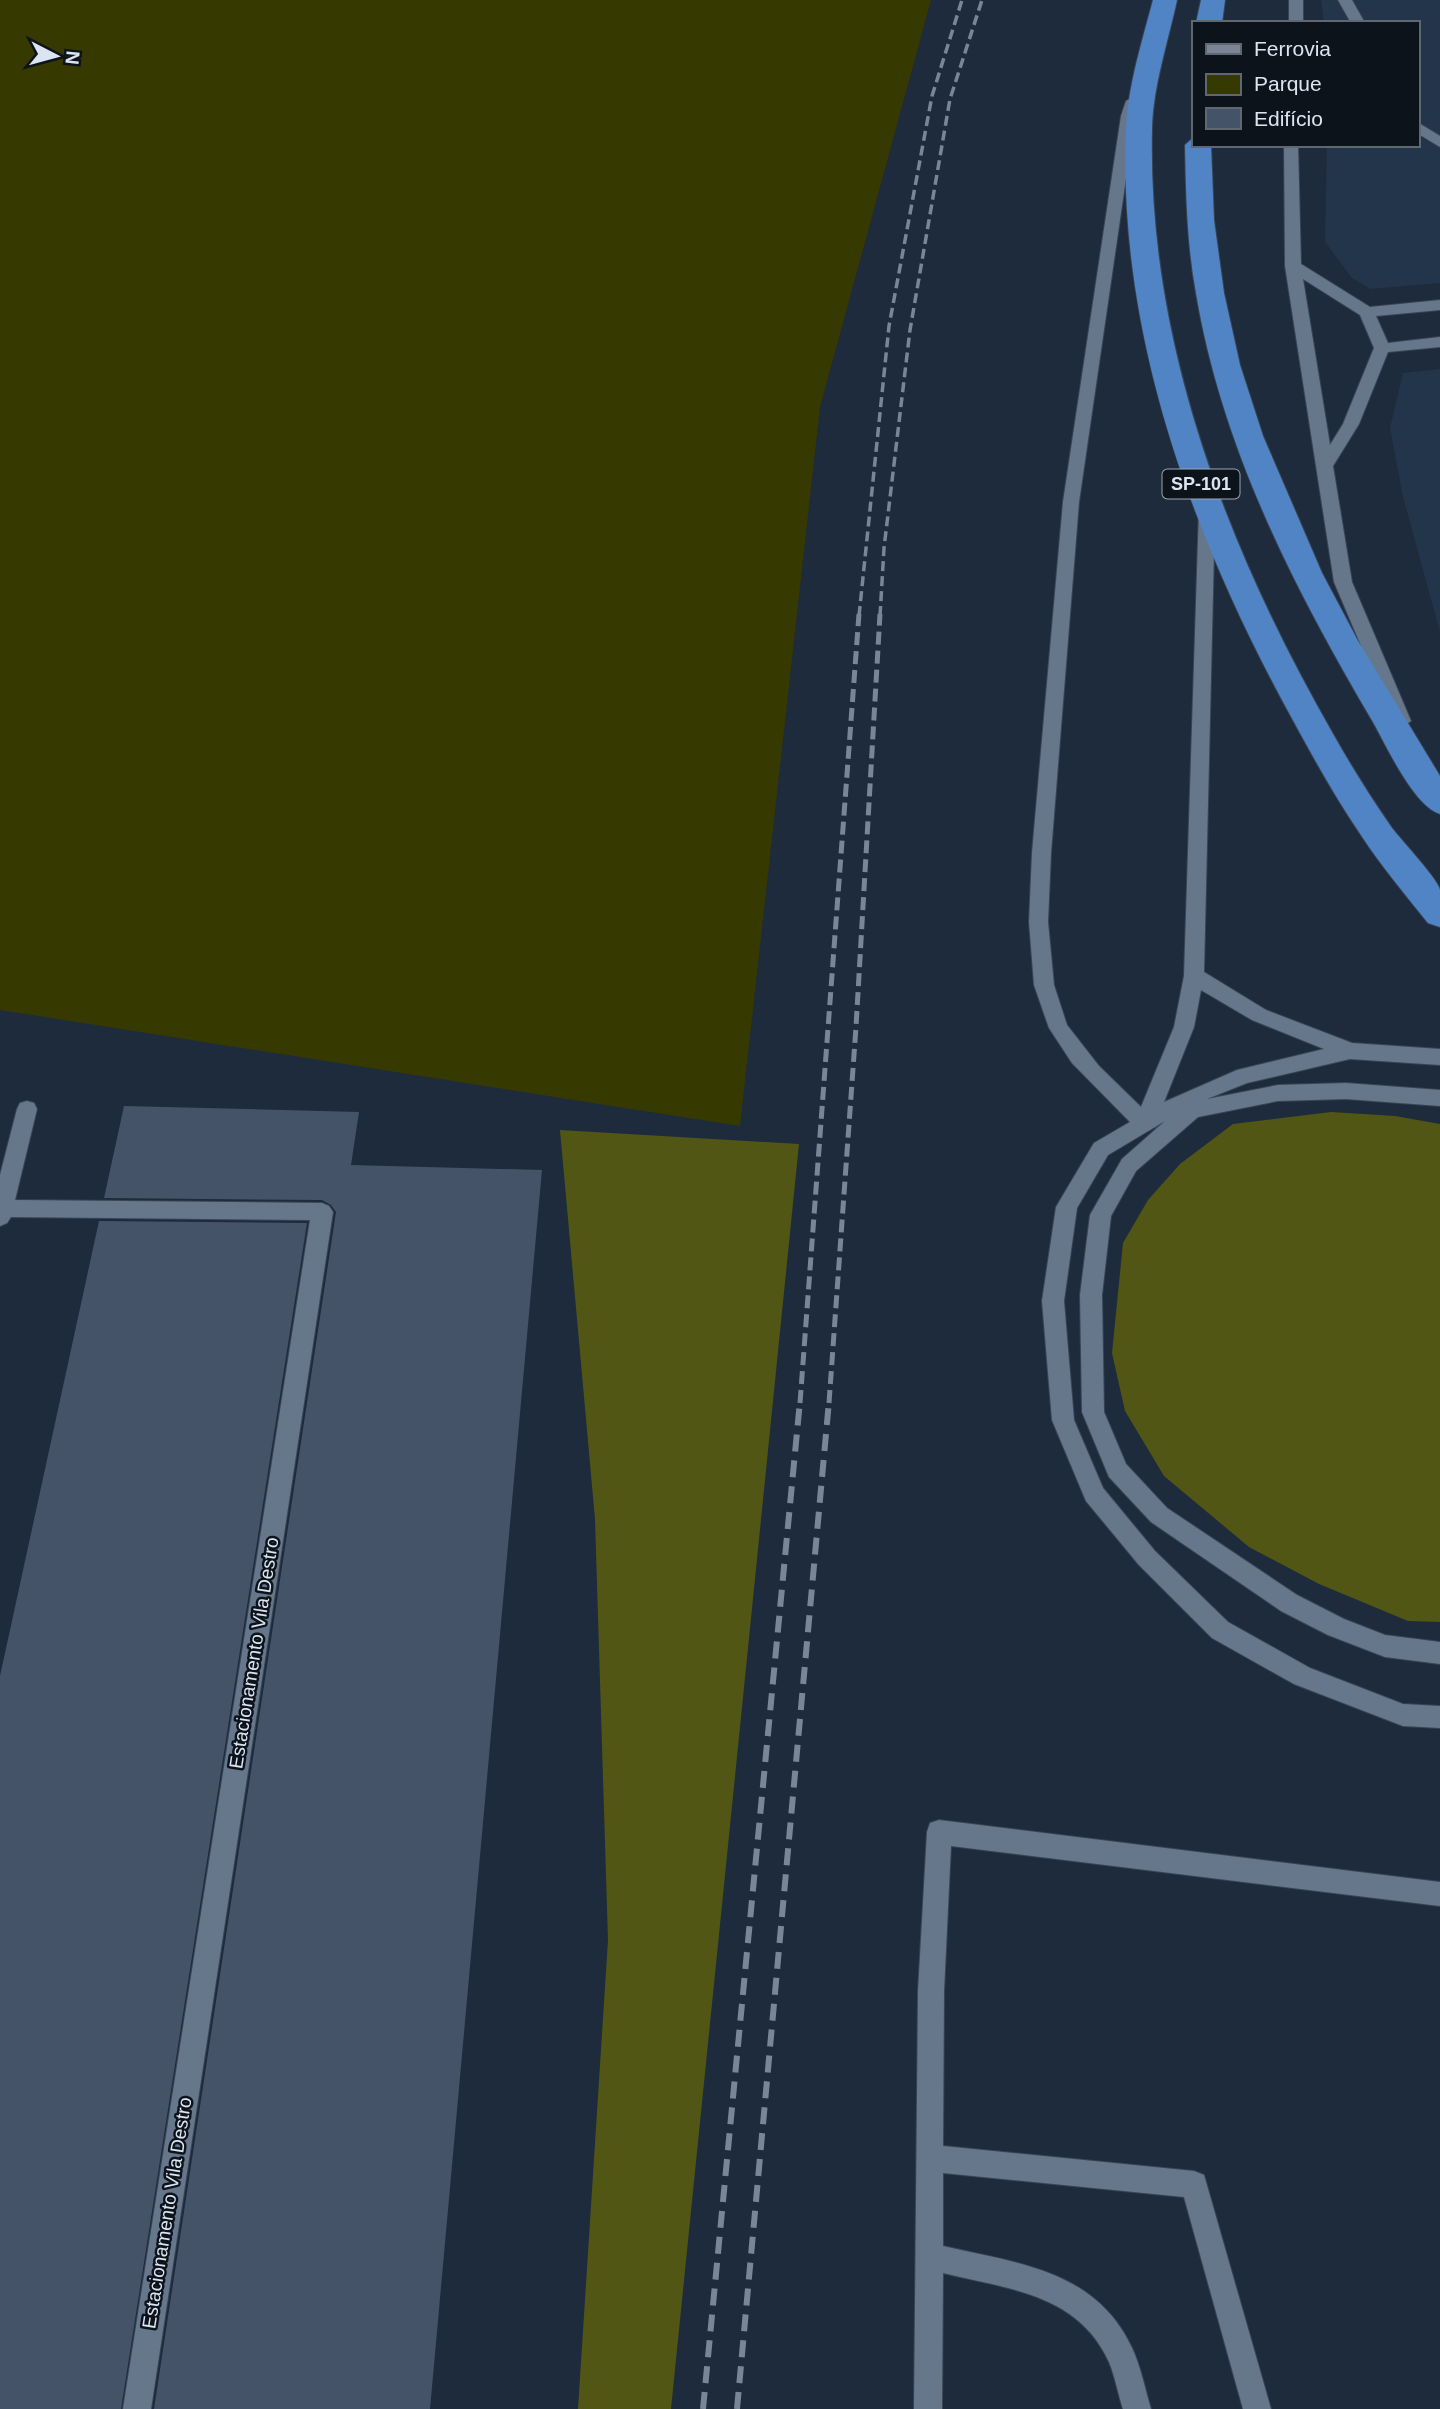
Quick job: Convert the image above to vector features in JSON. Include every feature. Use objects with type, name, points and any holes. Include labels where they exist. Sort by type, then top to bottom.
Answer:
[{"type":"highway","name":"SP-101","points":[[1165,0],[1139,127],[1140,212],[1156,321],[1173,401],[1207,502],[1236,576],[1321,738],[1365,814],[1440,914]]},
{"type":"highway","points":[[1209,21],[1213,0]]},
{"type":"highway","name":"SP-101","points":[[1198,147],[1196,203],[1216,329],[1256,460],[1295,550],[1340,640],[1436,796]]},
{"type":"lane","points":[[1296,0],[1296,21]]},
{"type":"lane","points":[[1345,0],[1357,21]]},
{"type":"lane","points":[[1145,1123],[1071,1050],[1051,1012],[1041,972],[1039,944],[1070,503],[1128,116],[1158,33]]},
{"type":"lane","points":[[1419,127],[1440,143]]},
{"type":"lane","points":[[1291,147],[1293,266],[1343,582],[1436,796]]},
{"type":"lane","points":[[1293,266],[1367,312],[1382,348],[1351,424],[1325,466]]},
{"type":"lane","points":[[1367,312],[1440,306]]},
{"type":"lane","points":[[1382,348],[1440,342]]},
{"type":"lane","points":[[1145,1123],[1184,1027],[1194,976],[1207,502]]},
{"type":"lane","points":[[1194,976],[1259,1016],[1350,1051]]},
{"type":"lane","points":[[1440,1057],[1350,1051],[1244,1076],[1190,1097],[1101,1149],[1067,1206],[1053,1301],[1063,1420],[1094,1494],[1147,1558],[1220,1630],[1302,1675],[1403,1715],[1440,1717]]},
{"type":"lane","points":[[1440,1098],[1346,1091],[1278,1093],[1192,1110],[1129,1165],[1101,1215],[1091,1295],[1093,1412],[1117,1470],[1159,1515],[1289,1603],[1336,1627],[1385,1646],[1440,1653]]},
{"type":"lane","points":[[1,1213],[27,1109]]},
{"type":"lane","name":"Estacionamento Vila Destro","points":[[1,1213],[322,1212],[137,2409]]},
{"type":"lane","points":[[928,2409],[931,1991],[939,1832],[1440,1894]]},
{"type":"lane","points":[[929,2158],[1194,2185],[1257,2409]]},
{"type":"lane","points":[[928,2256],[1050,2285],[1095,2315],[1121,2355],[1137,2409]]},
{"type":"shaded area","points":[[1321,0],[1440,0],[1440,283],[1371,289],[1352,278],[1325,242],[1327,147],[1419,147],[1419,21],[1324,21]]},
{"type":"shaded area","points":[[1440,369],[1440,632],[1403,497],[1390,428],[1403,373]]},
{"type":"green space","points":[[0,0],[931,0],[820,407],[740,1126],[0,1010]]},
{"type":"green space","points":[[1331,1112],[1395,1116],[1440,1124],[1440,1622],[1408,1621],[1319,1584],[1249,1547],[1164,1476],[1125,1411],[1112,1353],[1123,1243],[1148,1200],[1180,1164],[1233,1124]]},
{"type":"green space","points":[[560,1130],[799,1144],[671,2409],[578,2409],[608,1940],[595,1519]]},
{"type":"building","points":[[124,1106],[359,1112],[351,1165],[542,1170],[430,2409],[154,2409],[336,1212],[322,1200],[104,1198]]},
{"type":"building","points":[[99,1221],[307,1223],[121,2409],[0,2409],[0,1676]]},
{"type":"railway","points":[[859,616],[889,326],[932,96],[962,0]]},
{"type":"railway","points":[[880,616],[884,548],[910,330],[950,99],[982,0]]},
{"type":"railway","points":[[800,1403],[859,614]]},
{"type":"railway","points":[[829,1403],[856,1027],[880,614]]},
{"type":"railway","points":[[703,2409],[800,1401]]},
{"type":"railway","points":[[737,2409],[829,1401]]}]
